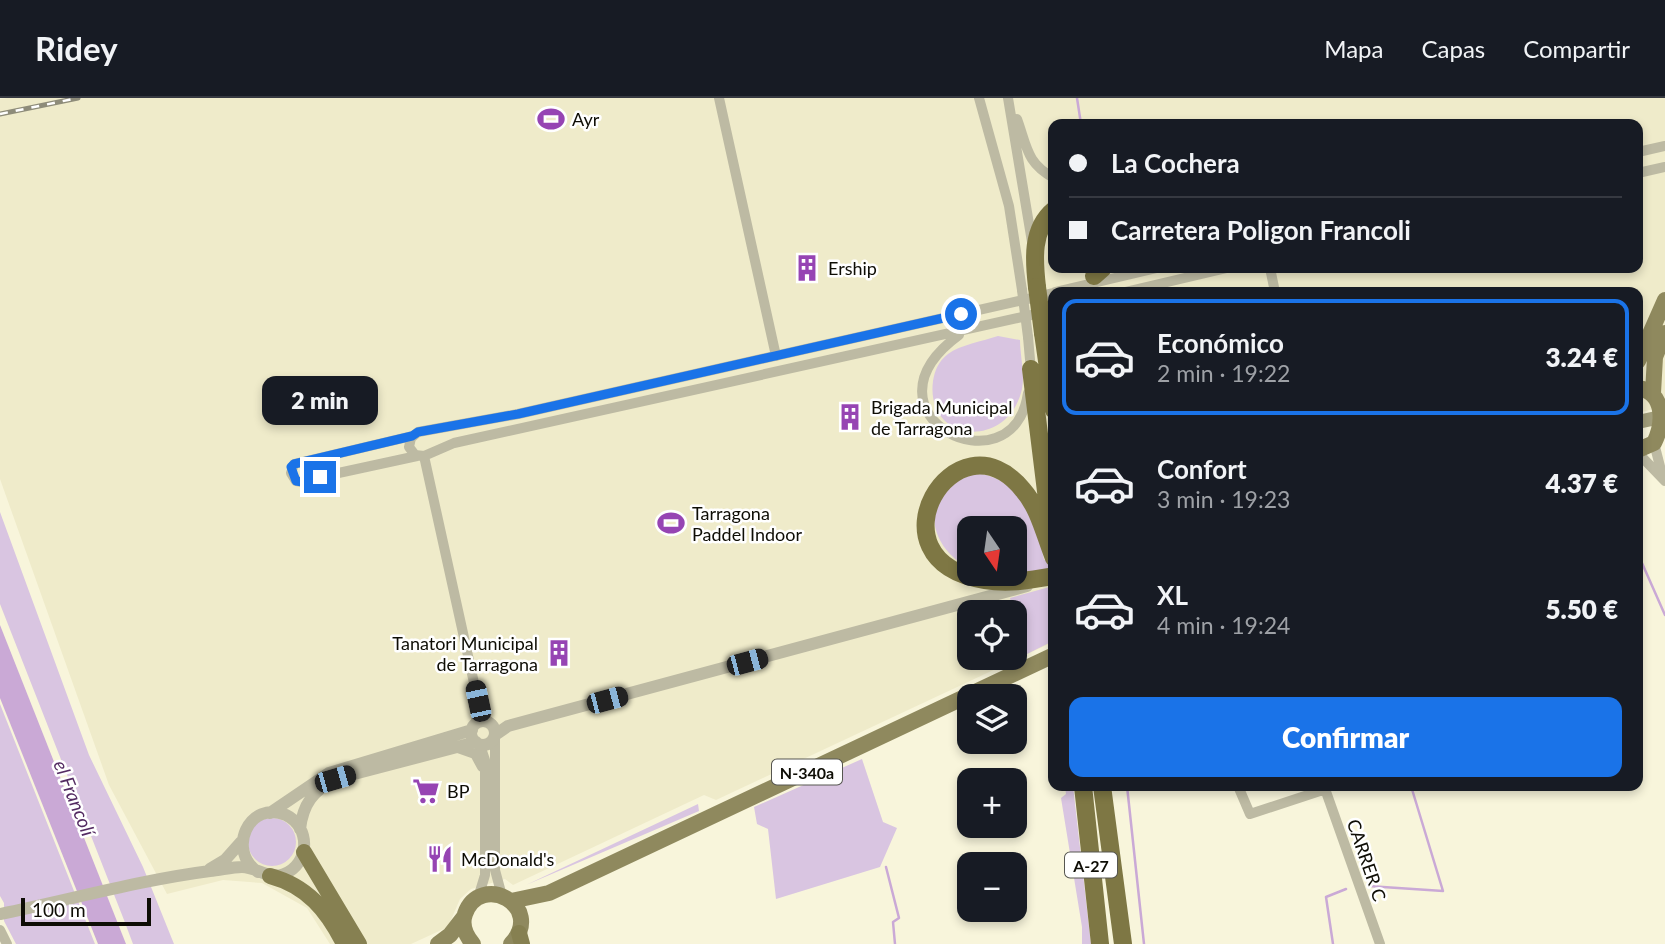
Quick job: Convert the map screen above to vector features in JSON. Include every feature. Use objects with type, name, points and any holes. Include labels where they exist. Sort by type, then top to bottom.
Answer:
[{"type":"highway","points":[[1048,218],[1042,225],[1034,256],[1046,290],[1036,335],[1048,385]]},
{"type":"highway","points":[[1031,369],[1048,506]]},
{"type":"highway","points":[[1048,541],[1030,500],[1003,472],[983,467],[960,470],[942,482],[929,499],[924,525],[927,538],[933,551],[950,567],[985,580],[1016,581],[1048,578]]},
{"type":"highway","name":"A-27","points":[[1084,791],[1100,944]]},
{"type":"highway","name":"A-27","points":[[1103,791],[1123,944]]},
{"type":"highway","points":[[1110,791],[1112,868]]},
{"type":"highway","points":[[304,852],[359,944]]},
{"type":"highway","points":[[264,874],[290,881],[314,898],[344,944]]},
{"type":"main road","points":[[1643,349],[1665,300]]},
{"type":"main road","points":[[1661,426],[1653,375],[1655,357],[1665,333]]},
{"type":"main road","points":[[1643,423],[1661,426]]},
{"type":"main road","points":[[1643,446],[1661,426]]},
{"type":"main road","name":"N-340a","points":[[478,898],[487,895],[507,899],[549,893],[1048,658]]},
{"type":"main road","name":"N-340a","points":[[518,935],[549,893]]},
{"type":"main road","points":[[438,944],[478,898]]},
{"type":"main road","name":"N-340a","points":[[507,899],[518,935]]},
{"type":"main road","points":[[464,917],[465,932],[473,944]]},
{"type":"street","points":[[719,98],[776,356]]},
{"type":"street","points":[[979,98],[1009,206],[1046,290],[776,356],[425,432],[294,464],[291,473],[296,481],[309,483],[320,477],[424,454],[467,440],[1048,311]]},
{"type":"street","points":[[1008,98],[1029,156],[1038,169],[1048,175]]},
{"type":"street","points":[[1008,98],[1034,256]]},
{"type":"street","points":[[1643,151],[1665,146]]},
{"type":"street","points":[[1643,172],[1665,167]]},
{"type":"street","points":[[1055,287],[1095,273]]},
{"type":"street","points":[[1061,287],[1132,273]]},
{"type":"street","points":[[1146,287],[1206,273]]},
{"type":"street","points":[[965,331],[941,348],[923,381],[922,394],[931,416],[947,433],[961,440],[977,441],[1007,432],[1019,421],[1026,406],[1036,335]]},
{"type":"street","points":[[1661,426],[1664,480]]},
{"type":"street","points":[[425,432],[433,439],[424,454],[484,733],[495,870],[507,899]]},
{"type":"street","points":[[412,436],[410,447],[424,454]]},
{"type":"street","points":[[1643,457],[1664,480]]},
{"type":"street","points":[[205,872],[225,860],[242,842],[251,822],[336,770],[484,733],[1048,579]]},
{"type":"street","points":[[0,914],[205,872],[244,867],[264,874],[291,870],[304,852],[300,829],[304,806],[322,786],[335,779],[450,747],[484,733]]},
{"type":"street","points":[[478,898],[485,875],[484,733]]},
{"type":"street","points":[[450,747],[475,754],[481,762],[485,781]]},
{"type":"street","points":[[1240,791],[1250,814],[1316,791]]},
{"type":"street","name":"CARRER C","points":[[1326,791],[1380,944]]},
{"type":"street","points":[[269,813],[288,816],[300,829]]},
{"type":"street","points":[[242,842],[246,860],[264,874]]},
{"type":"street","points":[[0,930],[7,944]]},
{"type":"shaded area","points":[[1665,98],[1665,406],[1643,412],[1643,287],[1048,287],[1048,644],[1027,654],[1027,600],[957,600],[957,670],[993,670],[963,684],[957,684],[957,687],[716,800],[704,795],[513,885],[505,879],[471,889],[460,899],[448,927],[411,944],[330,944],[307,908],[262,883],[223,880],[167,894],[109,785],[0,479],[0,99]]},
{"type":"shaded area","points":[[998,336],[1020,340],[1023,383],[1014,409],[1001,423],[986,430],[969,432],[954,427],[942,417],[934,402],[933,381],[937,366],[953,351]]},
{"type":"shaded area","points":[[975,473],[991,476],[1015,492],[1031,516],[1044,560],[1048,559],[1048,570],[1027,572],[1027,516],[957,516],[957,560],[941,542],[934,519],[941,495],[950,485]]},
{"type":"shaded area","points":[[0,512],[89,755],[143,867],[174,944],[133,944],[0,604]]},
{"type":"shaded area","points":[[1048,587],[1048,644],[1027,654],[1027,600],[1011,600]]},
{"type":"shaded area","points":[[0,625],[126,944],[98,944],[0,698]]},
{"type":"shaded area","points":[[0,704],[95,944],[16,944],[4,921],[4,903],[0,896]]},
{"type":"shaded area","points":[[862,759],[883,822],[897,828],[880,867],[776,899],[768,829],[757,824],[754,807]]},
{"type":"shaded area","points":[[1066,791],[1074,791],[1091,944],[1082,944],[1082,927],[1061,798]]},
{"type":"shaded area","points":[[698,804],[699,811],[526,885]]},
{"type":"shaded area","points":[[272,818],[289,825],[296,842],[289,859],[272,866],[255,859],[248,842],[255,825]]},
{"type":"waterway","points":[[1077,98],[1080,119]]},
{"type":"waterway","points":[[1643,565],[1665,615]]},
{"type":"waterway","points":[[1128,791],[1144,944]]},
{"type":"waterway","points":[[1368,886],[1443,891],[1413,791]]},
{"type":"waterway","points":[[886,867],[899,918],[893,922],[895,944]]},
{"type":"waterway","points":[[1333,944],[1326,897],[1346,889]]},
{"type":"railway","points":[[0,114],[78,98]]},
{"type":"place","name":"Ayr","points":[[551,119]]},
{"type":"place","name":"Ership","points":[[807,268]]},
{"type":"place","name":"Brigada Municipal de Tarragona","points":[[850,417]]},
{"type":"place","name":"Tarragona Paddel Indoor","points":[[671,523]]},
{"type":"place","name":"Tanatori Municipal de Tarragona","points":[[559,653]]},
{"type":"place","name":"BP","points":[[426,791]]},
{"type":"place","name":"McDonald's","points":[[440,859]]},
{"type":"route","points":[[320,477],[309,483],[296,481],[291,467],[294,464],[412,436],[418,432],[518,414],[961,314]]},
{"type":"water label","name":"el Francolí","points":[[75,798]]}]
